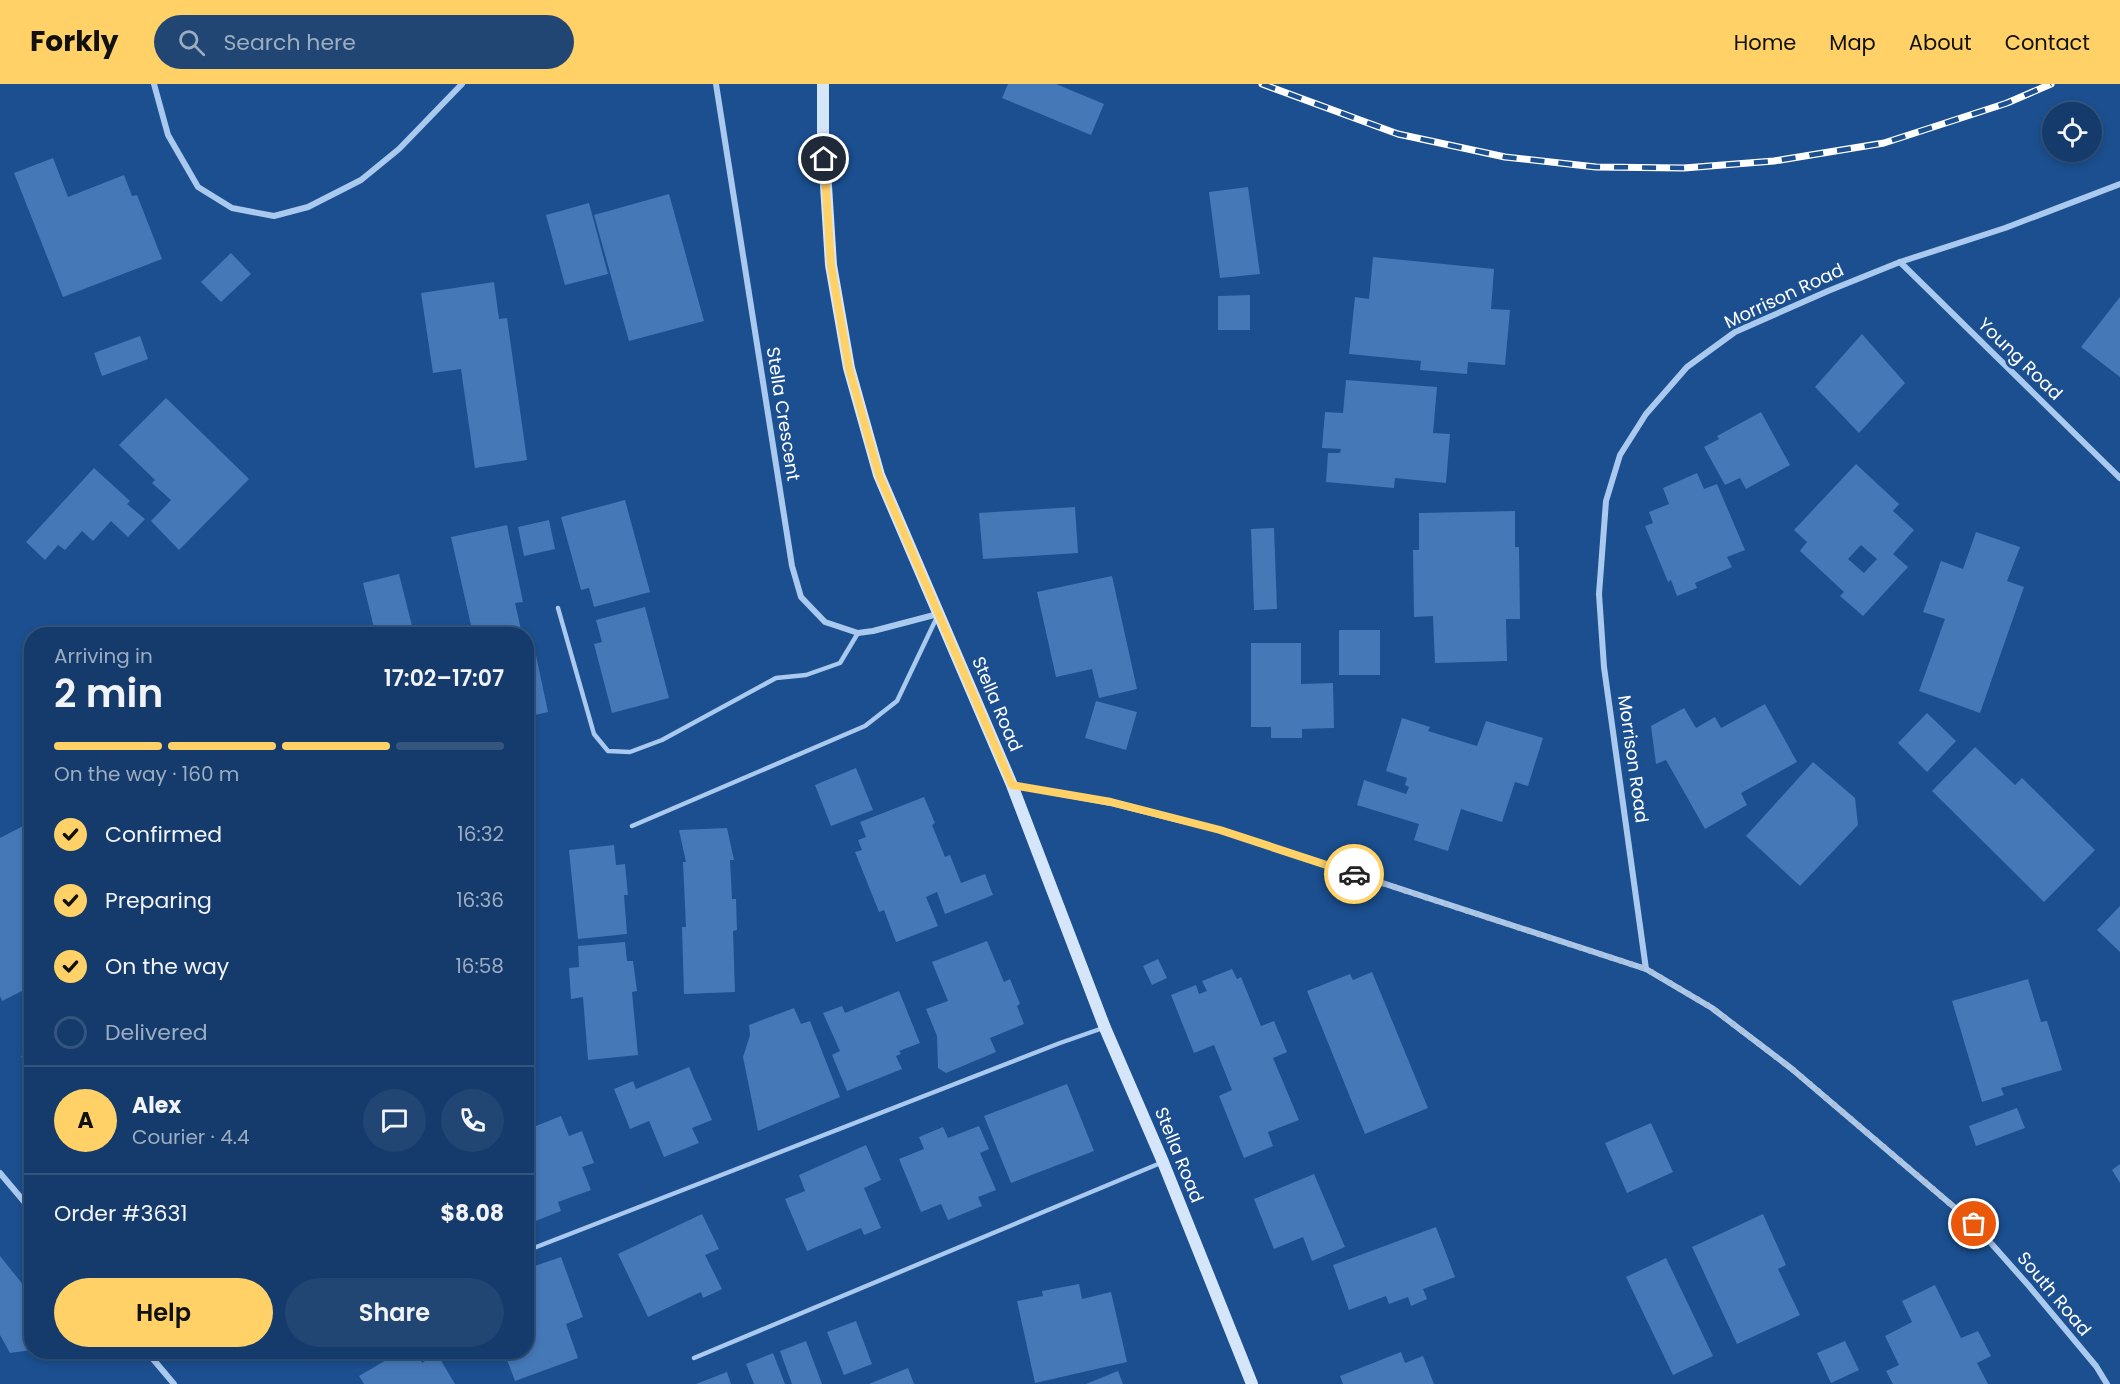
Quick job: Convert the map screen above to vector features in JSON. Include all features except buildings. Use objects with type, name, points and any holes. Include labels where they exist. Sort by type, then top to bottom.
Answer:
[{"type":"main road","name":"Stella Road","points":[[823,84],[823,138],[831,265],[849,368],[879,475],[1012,785],[1106,1028],[1163,1162],[1252,1384]]},
{"type":"street","points":[[154,84],[168,135],[198,187],[232,208],[274,216],[308,207],[361,180],[399,149],[462,84]]},
{"type":"street","name":"Stella Crescent","points":[[716,84],[792,566],[801,597],[825,621],[858,633],[873,632],[938,614]]},
{"type":"street","name":"Morrison Road","points":[[1646,969],[1604,667],[1599,594],[1606,501],[1620,455],[1646,414],[1687,367],[1735,332],[1900,262],[2005,228],[2120,184]]},
{"type":"street","name":"Young Road","points":[[1900,262],[2120,478]]},
{"type":"street","name":"South Road","points":[[1012,785],[1111,802],[1220,830],[1646,969],[1712,1008],[1792,1069],[1974,1224],[2096,1366],[2106,1384]]},
{"type":"street","points":[[0,1173],[24,1202]]},
{"type":"street","points":[[153,1359],[174,1384]]},
{"type":"lane","points":[[558,608],[594,734],[608,751],[630,752],[662,740],[776,678],[806,675],[840,663],[858,633]]},
{"type":"lane","points":[[632,826],[865,726],[897,701],[938,614]]},
{"type":"lane","points":[[534,1248],[1060,1043],[1106,1028]]},
{"type":"lane","points":[[694,1358],[1163,1162]]},
{"type":"railway","points":[[1262,84],[1398,134],[1505,157],[1596,167],[1684,168],[1774,161],[1884,143],[2007,103],[2051,84]]},
{"type":"way so far","points":[[1354,874],[1646,969],[1712,1008],[1792,1069],[1974,1224]]},
{"type":"route","points":[[824,159],[831,265],[849,368],[879,475],[1012,785],[1111,802],[1220,830],[1354,874]]}]
